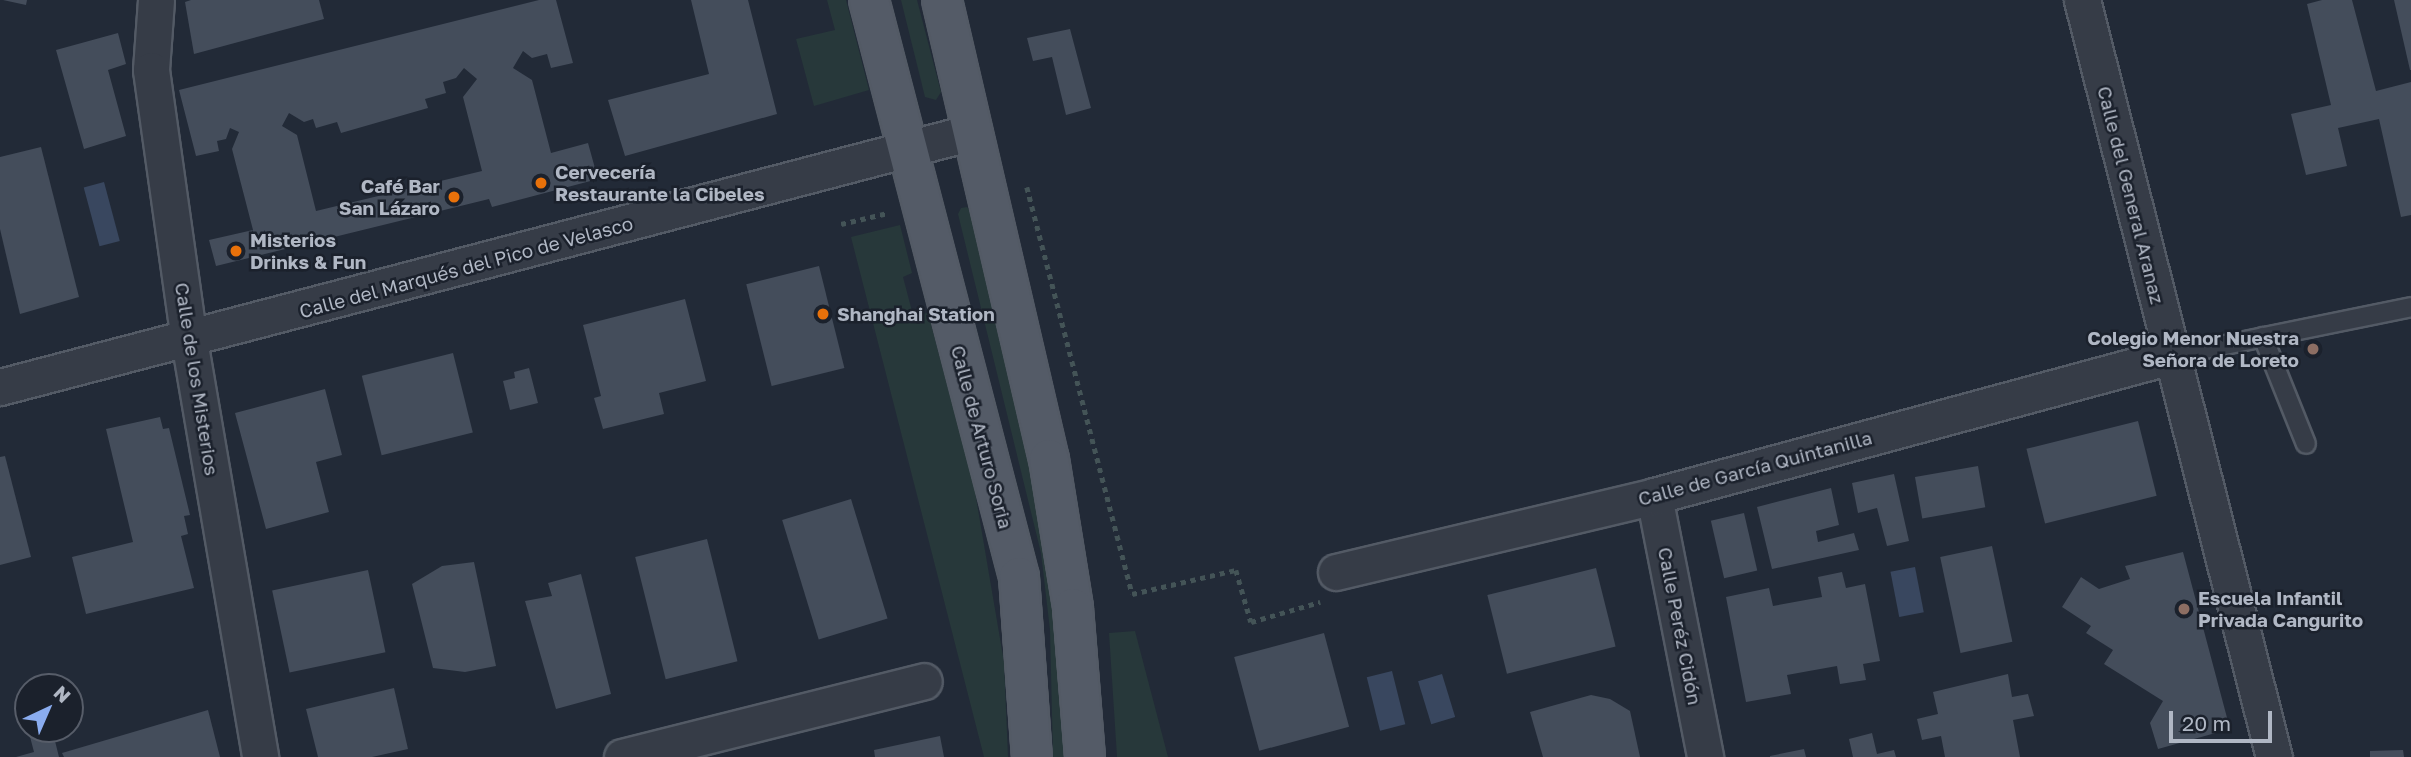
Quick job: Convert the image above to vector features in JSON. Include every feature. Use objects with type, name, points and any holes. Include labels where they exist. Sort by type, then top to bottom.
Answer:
[{"type":"main road","name":"Calle de Arturo Soria","points":[[870,0],[1019,578],[1032,757]]},
{"type":"main road","points":[[942,0],[1049,459],[1073,608],[1085,757]]},
{"type":"street","name":"Calle de los Misterios","points":[[156,0],[151,71],[189,340],[260,757]]},
{"type":"street","name":"Calle del General Aranaz","points":[[2082,0],[2274,757]]},
{"type":"street","name":"Calle del Marqués del Pico de Velasco","points":[[0,387],[189,340],[972,132]]},
{"type":"street","name":"Calle de García Quintanilla","points":[[1336,572],[1654,496],[2171,356]]},
{"type":"street","name":"Calle Peréz Cidón","points":[[1654,496],[1705,757]]},
{"type":"street","points":[[622,757],[924,681]]},
{"type":"lane","points":[[2171,356],[2411,307]]},
{"type":"lane","points":[[2263,337],[2306,444]]},
{"type":"path","points":[[1025,181],[1132,594],[1236,570],[1251,622],[1341,596],[1336,572]]},
{"type":"shaded area","points":[[827,0],[846,0],[869,90],[814,106],[796,39],[835,30]]},
{"type":"shaded area","points":[[901,0],[917,0],[941,92],[936,100],[925,97]]},
{"type":"shaded area","points":[[967,207],[972,214],[1029,446],[1050,560],[1066,757],[1053,757],[1050,630],[1041,553],[958,214],[961,208]]},
{"type":"shaded area","points":[[900,225],[912,273],[903,277],[913,315],[928,313],[974,486],[1004,662],[1008,757],[984,757],[851,237]]},
{"type":"shaded area","points":[[1135,631],[1168,757],[1117,757],[1109,633]]},
{"type":"water","points":[[104,182],[120,241],[100,246],[84,187]]},
{"type":"water","points":[[1915,567],[1924,612],[1899,617],[1890,572]]},
{"type":"water","points":[[1392,671],[1405,724],[1380,731],[1367,677]]},
{"type":"water","points":[[1442,674],[1455,717],[1431,724],[1418,681]]},
{"type":"building","points":[[3,0],[27,0],[26,5]]},
{"type":"building","points":[[319,0],[324,19],[194,54],[185,2]]},
{"type":"building","points":[[539,0],[556,0],[573,63],[551,68],[547,54],[532,58],[523,51],[513,68],[532,80],[551,153],[588,143],[598,179],[492,207],[489,199],[216,266],[209,240],[253,230],[232,149],[239,132],[230,128],[226,139],[217,141],[219,151],[196,156],[179,90]],"holes":[[[464,68],[477,79],[463,97],[482,171],[316,211],[297,135],[282,126],[289,113],[304,122],[313,119],[316,128],[337,122],[341,133],[428,108],[425,99],[446,93],[443,82],[456,78]]]},
{"type":"building","points":[[691,0],[748,0],[777,114],[625,156],[608,100],[709,74]]},
{"type":"building","points":[[2322,0],[2352,0],[2376,91],[2411,82],[2411,215],[2401,217],[2379,119],[2338,128],[2347,166],[2306,175],[2291,114],[2331,105],[2307,4]]},
{"type":"building","points":[[2394,0],[2411,0],[2411,70],[2410,70]]},
{"type":"building","points":[[1070,29],[1091,108],[1066,115],[1052,57],[1033,61],[1027,38]]},
{"type":"building","points":[[118,33],[126,64],[108,70],[126,136],[84,149],[56,50]]},
{"type":"building","points":[[41,147],[79,297],[20,314],[0,229],[0,157]]},
{"type":"building","points":[[819,266],[844,368],[772,386],[746,284]]},
{"type":"building","points":[[685,299],[706,381],[659,393],[664,414],[603,429],[594,398],[601,396],[583,325]]},
{"type":"building","points":[[453,353],[473,433],[382,455],[362,376]]},
{"type":"building","points":[[529,368],[538,403],[510,410],[503,381],[515,378],[514,372]]},
{"type":"building","points":[[325,389],[342,455],[316,462],[329,512],[266,529],[235,413]]},
{"type":"building","points":[[160,417],[163,429],[169,428],[190,515],[184,516],[188,534],[181,536],[194,588],[86,614],[72,557],[133,542],[106,429]]},
{"type":"building","points":[[2138,421],[2157,496],[2045,524],[2026,449]]},
{"type":"building","points":[[5,456],[31,557],[0,565],[0,457]]},
{"type":"building","points":[[1978,466],[1985,507],[1922,518],[1915,477]]},
{"type":"building","points":[[1894,474],[1909,541],[1887,546],[1877,508],[1858,513],[1852,483]]},
{"type":"building","points":[[1831,488],[1839,525],[1816,531],[1818,542],[1854,533],[1859,550],[1772,569],[1757,507]]},
{"type":"building","points":[[851,499],[888,619],[819,640],[782,520]]},
{"type":"building","points":[[1744,513],[1757,570],[1724,578],[1711,521]]},
{"type":"building","points":[[707,539],[737,661],[666,679],[635,557]]},
{"type":"building","points":[[1992,546],[2012,642],[1961,653],[1940,557]]},
{"type":"building","points":[[2183,552],[2230,729],[2158,749],[2150,723],[2163,701],[2104,664],[2113,650],[2086,633],[2091,626],[2062,607],[2081,577],[2099,589],[2130,579],[2125,566]]},
{"type":"building","points":[[474,562],[496,666],[465,672],[433,668],[412,584],[442,566]]},
{"type":"building","points":[[1596,568],[1616,647],[1507,674],[1487,595]]},
{"type":"building","points":[[368,570],[385,652],[290,673],[272,590]]},
{"type":"building","points":[[1842,572],[1846,588],[1865,584],[1880,661],[1863,664],[1866,680],[1840,684],[1837,666],[1787,675],[1791,694],[1746,702],[1726,597],[1769,588],[1773,606],[1822,597],[1818,577]]},
{"type":"building","points":[[581,574],[611,694],[556,709],[525,601],[552,596],[548,583]]},
{"type":"building","points":[[1324,633],[1349,727],[1259,751],[1234,657]]},
{"type":"building","points":[[2008,674],[2012,697],[2028,694],[2034,716],[2013,720],[2020,757],[1945,757],[1941,736],[1922,740],[1917,719],[1938,714],[1933,692]]},
{"type":"building","points":[[394,688],[408,749],[372,757],[318,757],[306,709]]},
{"type":"building","points":[[1591,695],[1610,699],[1630,711],[1640,757],[1543,757],[1530,712]]},
{"type":"building","points":[[208,710],[220,757],[64,757],[62,753]]},
{"type":"building","points":[[1872,733],[1877,754],[1894,750],[1896,757],[1853,757],[1849,739]]},
{"type":"building","points":[[940,736],[944,757],[875,757],[874,750]]},
{"type":"building","points":[[32,743],[56,743],[59,757],[16,757],[34,752]]},
{"type":"building","points":[[1804,749],[1806,757],[1770,757],[1770,756]]},
{"type":"building","points":[[2403,750],[2404,757],[2370,757],[2370,751]]},
{"type":"place","name":"Cervecería Restaurante la Cibeles","points":[[541,183]]},
{"type":"place","name":"Café Bar San Lázaro","points":[[454,197]]},
{"type":"place","name":"Misterios Drinks & Fun","points":[[236,251]]},
{"type":"place","name":"Shanghai Station","points":[[823,314]]},
{"type":"place","name":"Colegio Menor Nuestra Señora de Loreto","points":[[2313,349]]},
{"type":"place","name":"Escuela Infantil Privada Cangurito","points":[[2184,609]]}]
